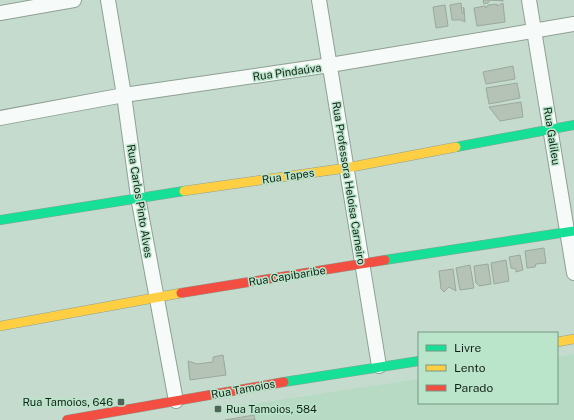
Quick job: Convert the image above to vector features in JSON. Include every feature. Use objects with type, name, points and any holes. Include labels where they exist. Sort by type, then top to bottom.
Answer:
[{"type":"street","points":[[0,13],[74,0]]},
{"type":"street","name":"Rua Carlos Pinto Alves","points":[[108,0],[124,95],[138,197],[176,401]]},
{"type":"street","name":"Rua Professora Heloísa Carneiro","points":[[319,0],[379,366]]},
{"type":"street","name":"Rua Galileu","points":[[529,0],[551,128],[571,231],[574,273]]},
{"type":"street","name":"Rua Pindaúva","points":[[0,118],[124,95],[330,66],[574,24]]},
{"type":"street","name":"Rua Tapes","points":[[0,220],[138,197],[346,168],[551,128],[574,125]]},
{"type":"street","name":"Rua Capibaribe","points":[[0,326],[156,297],[362,263],[571,231]]},
{"type":"street","points":[[558,342],[574,339]]},
{"type":"street","name":"Rua Tamoios","points":[[67,420],[379,366],[418,361]]},
{"type":"shaded area","points":[[574,354],[574,420],[225,420],[254,415],[252,404],[418,379],[418,404],[558,404],[558,357]]},
{"type":"building","points":[[484,0],[490,0],[488,3],[484,4]]},
{"type":"building","points":[[461,3],[462,13],[464,13],[463,7],[464,8],[465,22],[461,20],[452,20],[450,5]]},
{"type":"building","points":[[503,3],[505,22],[477,26],[474,8],[485,6],[486,8],[488,5],[497,4],[497,6]]},
{"type":"building","points":[[445,5],[448,26],[436,28],[433,7]]},
{"type":"building","points":[[513,66],[515,79],[486,84],[483,72]]},
{"type":"building","points":[[517,83],[520,98],[489,104],[486,88]]},
{"type":"building","points":[[521,102],[523,117],[500,121],[489,107]]},
{"type":"building","points":[[544,248],[546,263],[536,264],[535,267],[527,268],[525,251]]},
{"type":"building","points":[[520,255],[523,270],[516,272],[516,269],[511,268],[509,257]]},
{"type":"building","points":[[506,260],[509,281],[494,284],[491,263]]},
{"type":"building","points":[[488,264],[491,284],[479,286],[476,283],[474,266]]},
{"type":"building","points":[[470,265],[474,288],[460,290],[456,268]]},
{"type":"building","points":[[453,269],[456,291],[449,287],[444,292],[441,289],[439,271]]},
{"type":"building","points":[[223,355],[226,375],[190,380],[188,361],[197,364],[213,362],[213,357]]},
{"type":"building","points":[[254,415],[255,420],[225,420]]},
{"type":"traffic: fast","points":[[456,147],[574,125]]},
{"type":"traffic: fast","points":[[0,220],[184,191]]},
{"type":"traffic: fast","points":[[385,260],[574,231]]},
{"type":"traffic: fast","points":[[284,382],[418,361]]},
{"type":"traffic: slow","points":[[184,191],[346,168],[456,147]]},
{"type":"traffic: slow","points":[[0,326],[181,293]]},
{"type":"traffic: slow","points":[[558,342],[574,339]]},
{"type":"traffic: jam","points":[[181,293],[385,260]]},
{"type":"traffic: jam","points":[[67,420],[284,382]]},
{"type":"place","name":"Rua Tamoios, 646","points":[[121,402]]},
{"type":"place","name":"Rua Tamoios, 584","points":[[218,409]]}]
